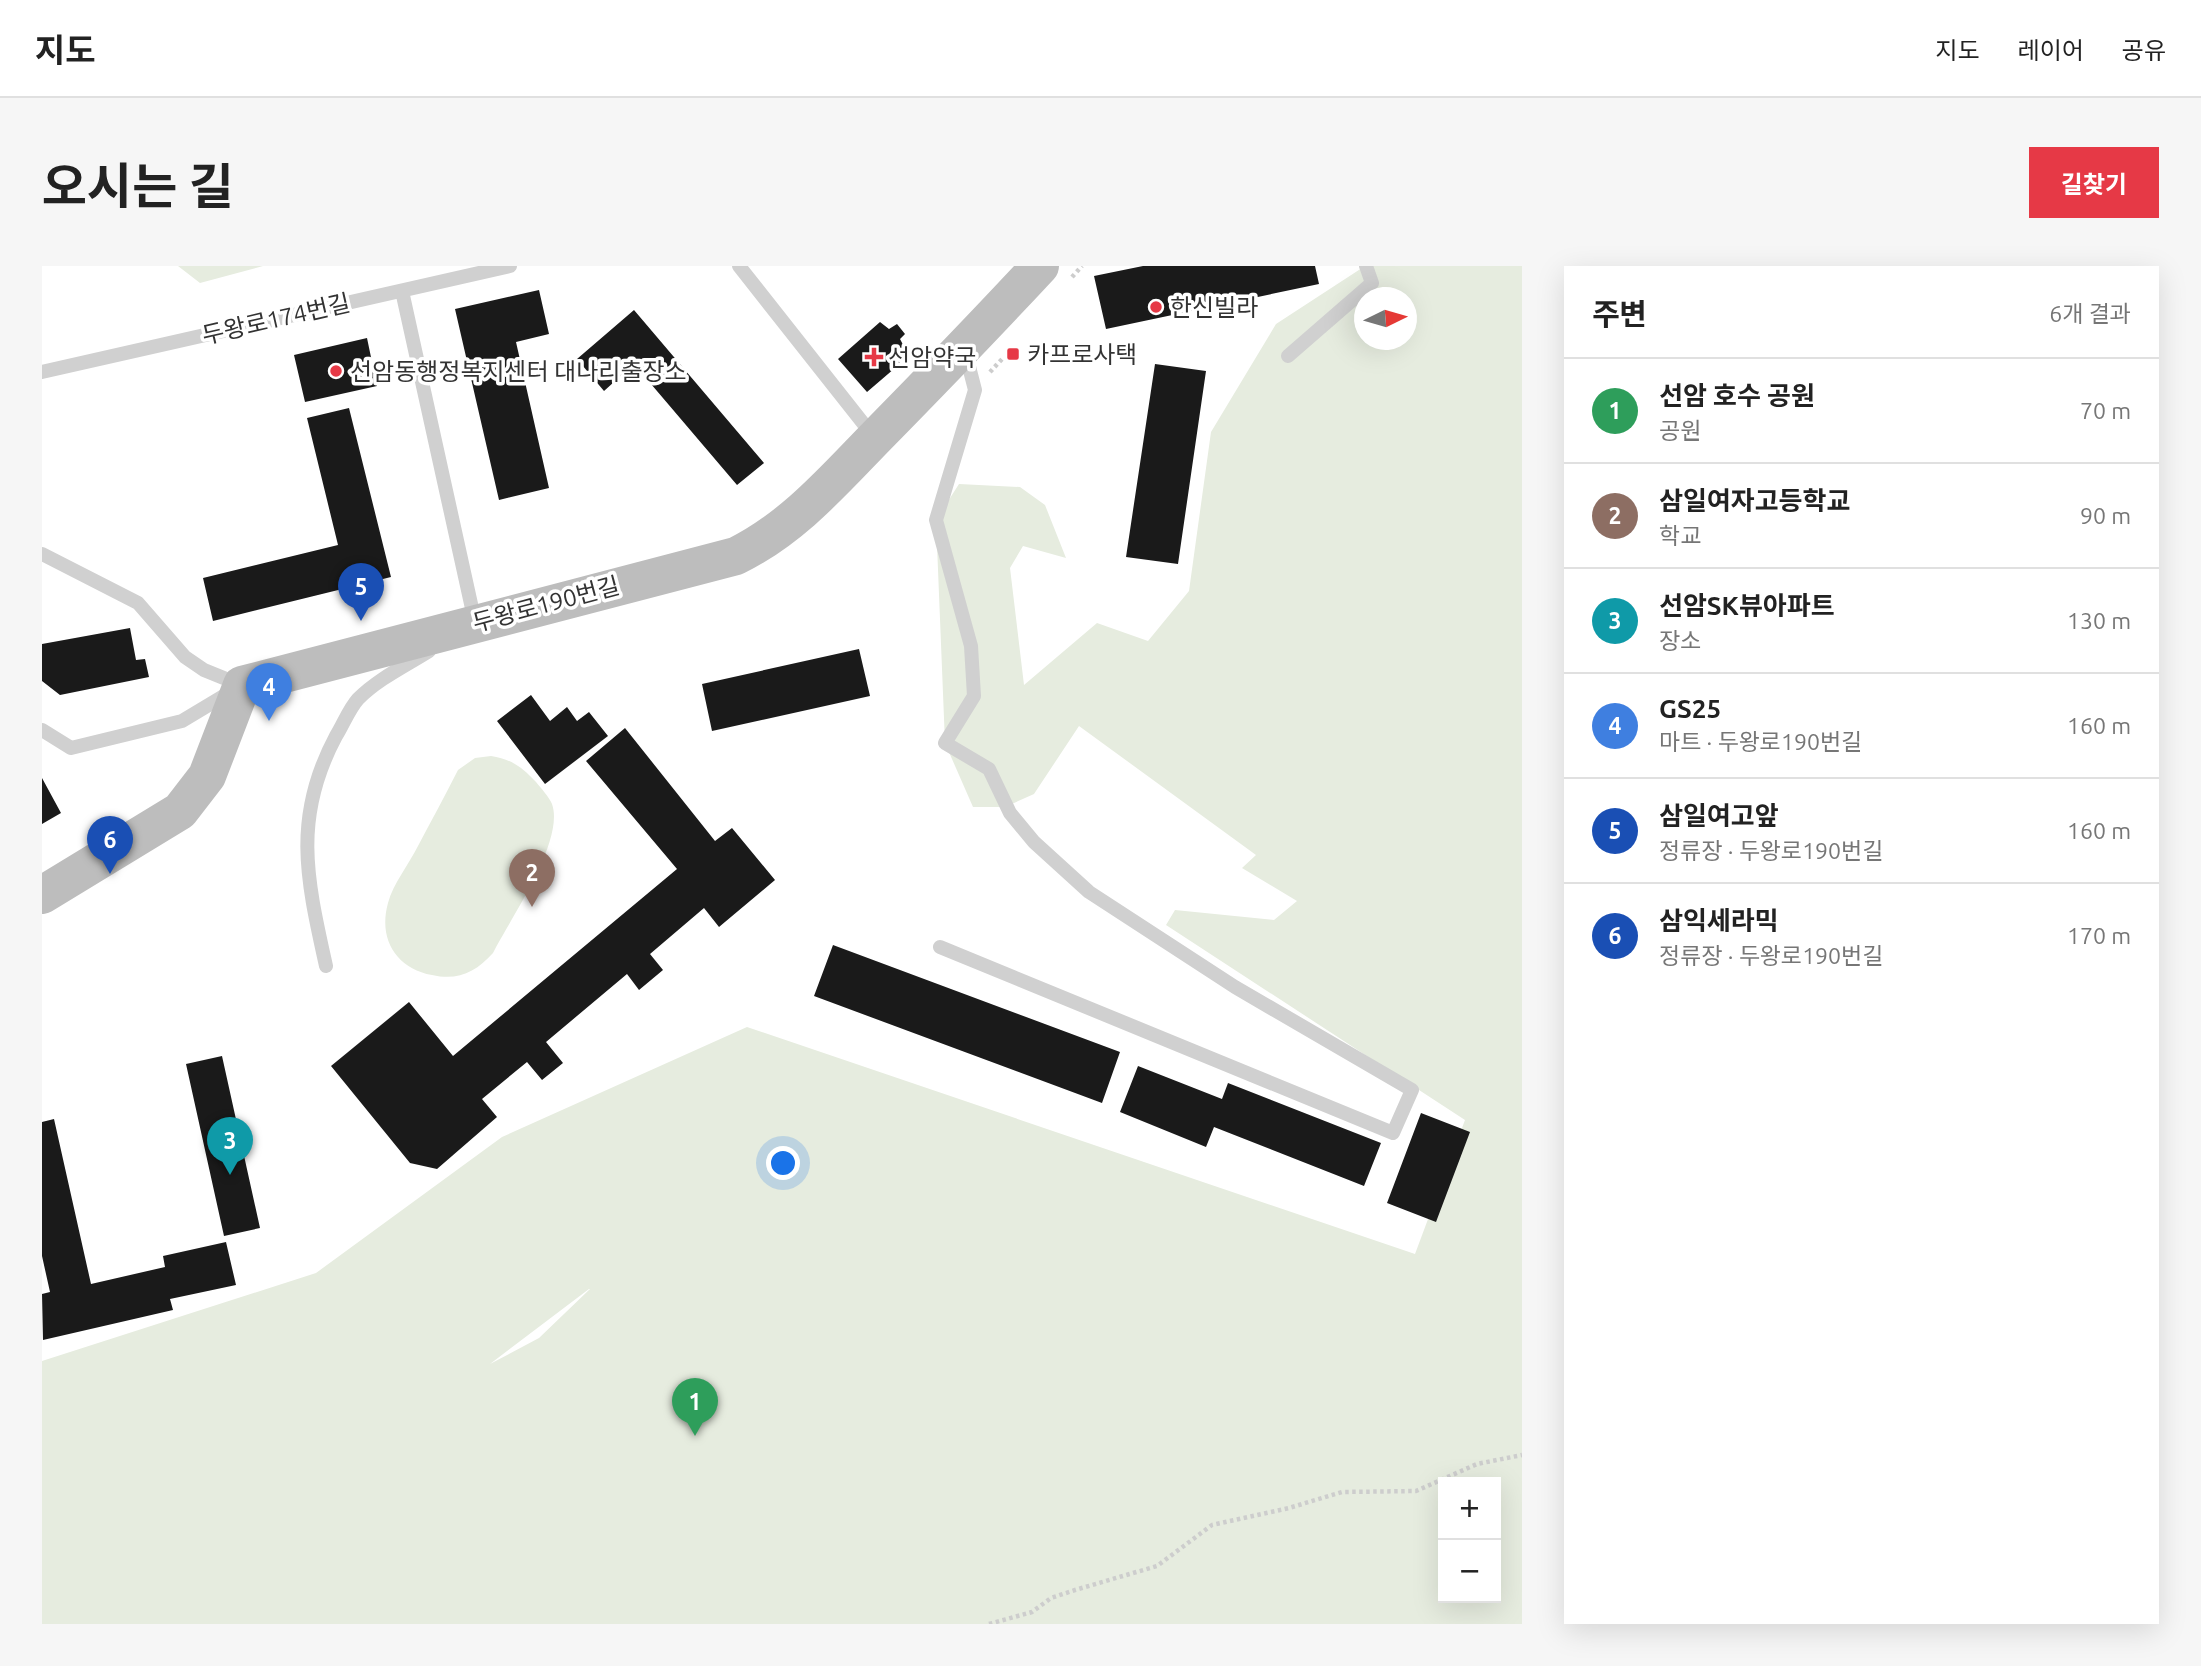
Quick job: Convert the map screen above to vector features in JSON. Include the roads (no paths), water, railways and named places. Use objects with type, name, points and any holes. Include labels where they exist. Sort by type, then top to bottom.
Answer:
[{"type":"street","name":"두왕로190번길","points":[[242,685],[736,556],[781,531],[964,348],[1040,266]]},
{"type":"street","points":[[42,895],[180,811],[207,776],[242,685]]},
{"type":"lane","name":"두왕로174번길","points":[[42,372],[510,266]]},
{"type":"lane","points":[[739,266],[875,438]]},
{"type":"lane","points":[[1287,356],[1372,283],[1366,266]]},
{"type":"lane","points":[[326,966],[310,892],[306,841],[313,787],[355,702],[373,685],[475,623],[402,291]]},
{"type":"lane","points":[[940,947],[1393,1132],[1412,1090],[1235,987],[1089,892],[1034,842],[1010,813],[989,769],[945,743],[974,696],[971,646],[936,520],[975,390],[964,348]]},
{"type":"lane","points":[[42,554],[138,603],[185,657],[204,670],[242,685]]},
{"type":"lane","points":[[42,730],[71,748],[182,721],[242,685]]},
{"type":"place","name":"한신빌라","points":[[1156,307]]},
{"type":"place","name":"카프로사택","points":[[1013,354]]},
{"type":"place","name":"선암약국","points":[[874,357]]},
{"type":"place","name":"선암동행정복지센터 대나리출장소","points":[[336,371]]},
{"type":"place","name":"삼일여고앞","points":[[361,621]]},
{"type":"place","name":"GS25","points":[[269,721]]},
{"type":"place","name":"삼익세라믹","points":[[110,874]]},
{"type":"place","name":"삼일여자고등학교","points":[[532,907]]},
{"type":"place","name":"선암SK뷰아파트","points":[[230,1175]]},
{"type":"place","name":"선암 호수 공원","points":[[695,1436]]}]
